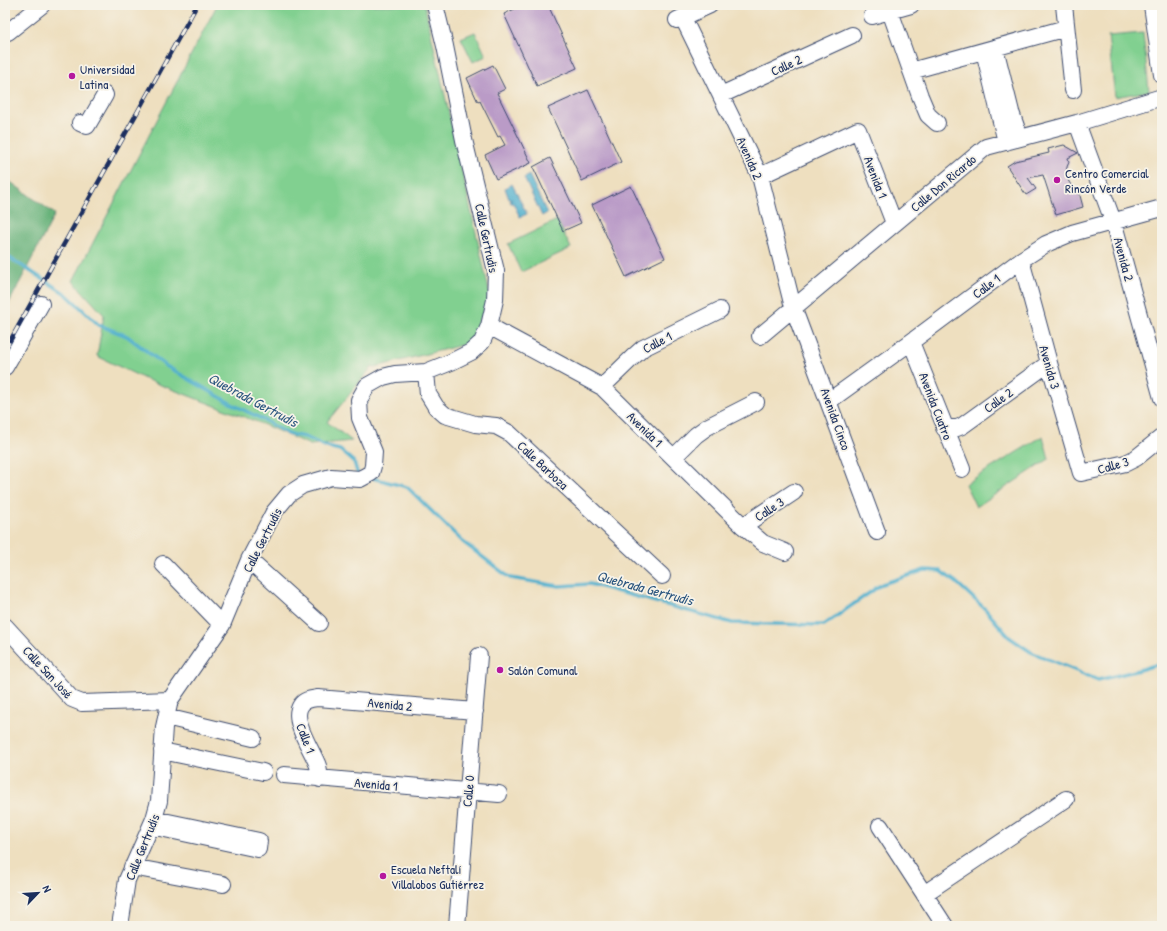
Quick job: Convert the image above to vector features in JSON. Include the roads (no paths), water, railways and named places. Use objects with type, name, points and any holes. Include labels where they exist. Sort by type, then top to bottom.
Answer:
[{"type":"street","points":[[8,32],[42,5]]},
{"type":"street","name":"Calle Gertrudis","points":[[120,926],[127,880],[153,822],[159,801],[162,751],[166,717],[170,700],[222,625],[249,560],[274,512],[289,494],[303,485],[331,477],[360,479],[371,473],[375,457],[371,443],[360,418],[359,400],[366,386],[383,377],[395,374],[426,372],[452,362],[471,352],[482,342],[489,326],[495,300],[496,271],[464,140],[435,5]]},
{"type":"street","name":"Avenida 2","points":[[710,5],[680,19],[721,95],[760,176],[793,307]]},
{"type":"street","points":[[872,16],[911,5]]},
{"type":"street","points":[[1064,5],[1073,90]]},
{"type":"street","points":[[1152,5],[1162,75]]},
{"type":"street","points":[[890,11],[920,96],[928,115],[937,123]]},
{"type":"street","points":[[911,71],[1066,28]]},
{"type":"street","name":"Calle 2","points":[[721,95],[852,35]]},
{"type":"street","points":[[990,49],[1012,112],[1013,140]]},
{"type":"street","points":[[80,123],[86,126],[106,95]]},
{"type":"street","name":"Calle Don Ricardo","points":[[760,336],[986,147],[1077,123],[1162,97]]},
{"type":"street","name":"Avenida 2","points":[[1077,123],[1113,221],[1162,398]]},
{"type":"street","name":"Avenida 1","points":[[760,176],[858,130],[894,223]]},
{"type":"street","name":"Calle 1","points":[[829,401],[1046,244],[1072,232],[1162,208]]},
{"type":"street","name":"Avenida 3","points":[[1022,260],[1049,363],[1082,473]]},
{"type":"street","points":[[5,368],[41,304]]},
{"type":"street","name":"Avenida Cinco","points":[[793,307],[877,532]]},
{"type":"street","name":"Calle 1","points":[[602,387],[643,348],[720,310]]},
{"type":"street","name":"Avenida 1","points":[[489,326],[602,387],[743,526],[763,542],[785,552]]},
{"type":"street","name":"Avenida Cuatro","points":[[911,342],[962,470]]},
{"type":"street","name":"Calle 2","points":[[944,428],[957,428],[962,426],[1049,363]]},
{"type":"street","name":"Calle Barboza","points":[[426,372],[428,394],[436,407],[445,415],[475,424],[496,426],[509,433],[662,576]]},
{"type":"street","points":[[674,457],[696,435],[707,427],[756,402]]},
{"type":"street","name":"Calle 3","points":[[1082,473],[1126,463],[1136,458],[1162,437]]},
{"type":"street","name":"Calle 3","points":[[743,526],[794,492]]},
{"type":"street","points":[[249,560],[319,623]]},
{"type":"street","points":[[163,564],[222,625]]},
{"type":"street","name":"Calle San José","points":[[5,626],[72,699],[77,702],[170,700]]},
{"type":"street","name":"Calle 0","points":[[457,926],[479,656]]},
{"type":"street","name":"Avenida 2","points":[[307,700],[318,698],[474,711]]},
{"type":"street","name":"Calle 1","points":[[307,700],[301,705],[298,714],[301,730],[318,766],[320,779]]},
{"type":"street","points":[[166,717],[253,738]]},
{"type":"street","points":[[162,751],[263,772]]},
{"type":"street","name":"Avenida 1","points":[[284,775],[499,794]]},
{"type":"street","points":[[924,894],[1066,799]]},
{"type":"street","points":[[153,822],[259,841],[258,849],[153,822]]},
{"type":"street","points":[[880,826],[945,926]]},
{"type":"street","points":[[132,867],[223,884]]},
{"type":"water","points":[[529,175],[547,213],[542,216],[524,178]]},
{"type":"water","points":[[512,184],[527,214],[520,217],[513,203],[511,203],[510,201],[512,200],[511,198],[509,199],[505,188]]},
{"type":"waterway","name":"Quebrada Gertrudis","points":[[5,255],[66,294],[99,325],[127,336],[166,366],[288,434],[305,437],[327,447],[340,450],[354,462],[358,475]]},
{"type":"waterway","name":"Quebrada Gertrudis","points":[[372,478],[407,487],[463,542],[510,578],[559,586],[590,584],[732,623],[824,625],[882,584],[925,570],[940,571],[956,582],[985,609],[1009,637],[1031,652],[1098,680],[1162,663]]},
{"type":"railway","points":[[5,350],[197,5]]},
{"type":"place","name":"Universidad Latina","points":[[72,76]]},
{"type":"place","name":"Centro Comercial Rincón Verde","points":[[1057,180]]},
{"type":"place","name":"Salón Comunal","points":[[500,670]]},
{"type":"place","name":"Escuela Neftalí Villalobos Gutiérrez","points":[[383,876]]}]
